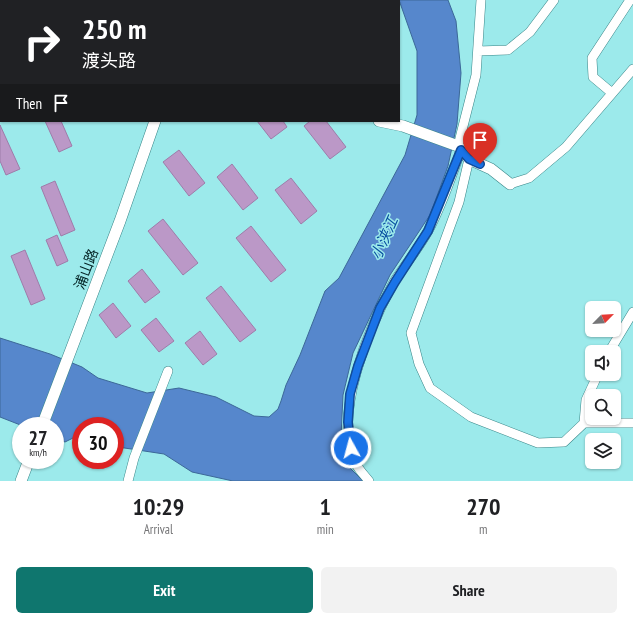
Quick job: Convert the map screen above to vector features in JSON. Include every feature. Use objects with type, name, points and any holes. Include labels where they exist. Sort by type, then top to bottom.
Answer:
[{"type":"street","points":[[369,481],[356,464],[351,448],[348,422],[350,394],[358,366],[380,308],[428,231],[460,148],[476,75],[481,0]]},
{"type":"street","points":[[478,51],[508,50],[530,32],[554,0]]},
{"type":"street","points":[[612,93],[593,77],[592,58],[630,0]]},
{"type":"street","points":[[384,122],[403,126],[460,148],[469,159],[491,169],[510,184],[529,178],[566,147],[633,69]]},
{"type":"street","name":"浦山路","points":[[45,417],[120,221],[155,122]]},
{"type":"street","points":[[469,159],[459,202],[411,333],[420,364],[430,388],[471,417],[538,443],[564,442],[584,423],[586,400],[595,381]]},
{"type":"street","points":[[613,345],[633,312]]},
{"type":"street","points":[[128,481],[134,458],[168,372]]},
{"type":"street","points":[[584,423],[633,423]]},
{"type":"street","points":[[21,481],[25,469]]},
{"type":"water","name":"小浃江","points":[[400,0],[448,0],[456,21],[461,73],[457,124],[448,166],[430,215],[390,275],[353,353],[343,395],[341,436],[349,467],[363,481],[233,481],[192,472],[164,454],[124,448],[124,417],[72,417],[72,438],[65,442],[64,417],[12,417],[12,422],[0,417],[0,338],[50,354],[82,367],[98,378],[147,393],[179,388],[216,397],[254,416],[269,417],[278,409],[286,385],[300,355],[325,291],[339,278],[405,155],[417,115],[417,51]]},
{"type":"building","points":[[45,122],[61,122],[72,146],[59,152]]},
{"type":"building","points":[[258,122],[284,122],[287,127],[271,139]]},
{"type":"building","points":[[309,122],[327,122],[346,147],[330,159],[304,126]]},
{"type":"building","points":[[0,125],[20,169],[6,175],[0,161]]},
{"type":"building","points":[[179,150],[205,183],[189,196],[163,162]]},
{"type":"building","points":[[232,164],[258,198],[243,210],[217,177]]},
{"type":"building","points":[[291,178],[317,211],[301,224],[275,190]]},
{"type":"building","points":[[55,181],[75,230],[61,236],[41,187]]},
{"type":"building","points":[[163,219],[198,263],[183,275],[148,231]]},
{"type":"building","points":[[251,226],[286,270],[271,282],[236,238]]},
{"type":"building","points":[[57,235],[68,261],[57,266],[46,240]]},
{"type":"building","points":[[25,250],[45,299],[31,305],[11,256]]},
{"type":"building","points":[[142,269],[160,292],[145,303],[128,281]]},
{"type":"building","points":[[221,286],[256,330],[240,342],[206,298]]},
{"type":"building","points":[[113,303],[131,326],[116,338],[99,315]]},
{"type":"building","points":[[156,318],[174,341],[159,352],[141,330]]},
{"type":"building","points":[[200,331],[217,354],[203,365],[185,343]]},
{"type":"route","points":[[351,448],[348,422],[350,394],[358,366],[380,308],[428,231],[461,150],[469,159],[480,164]]}]
